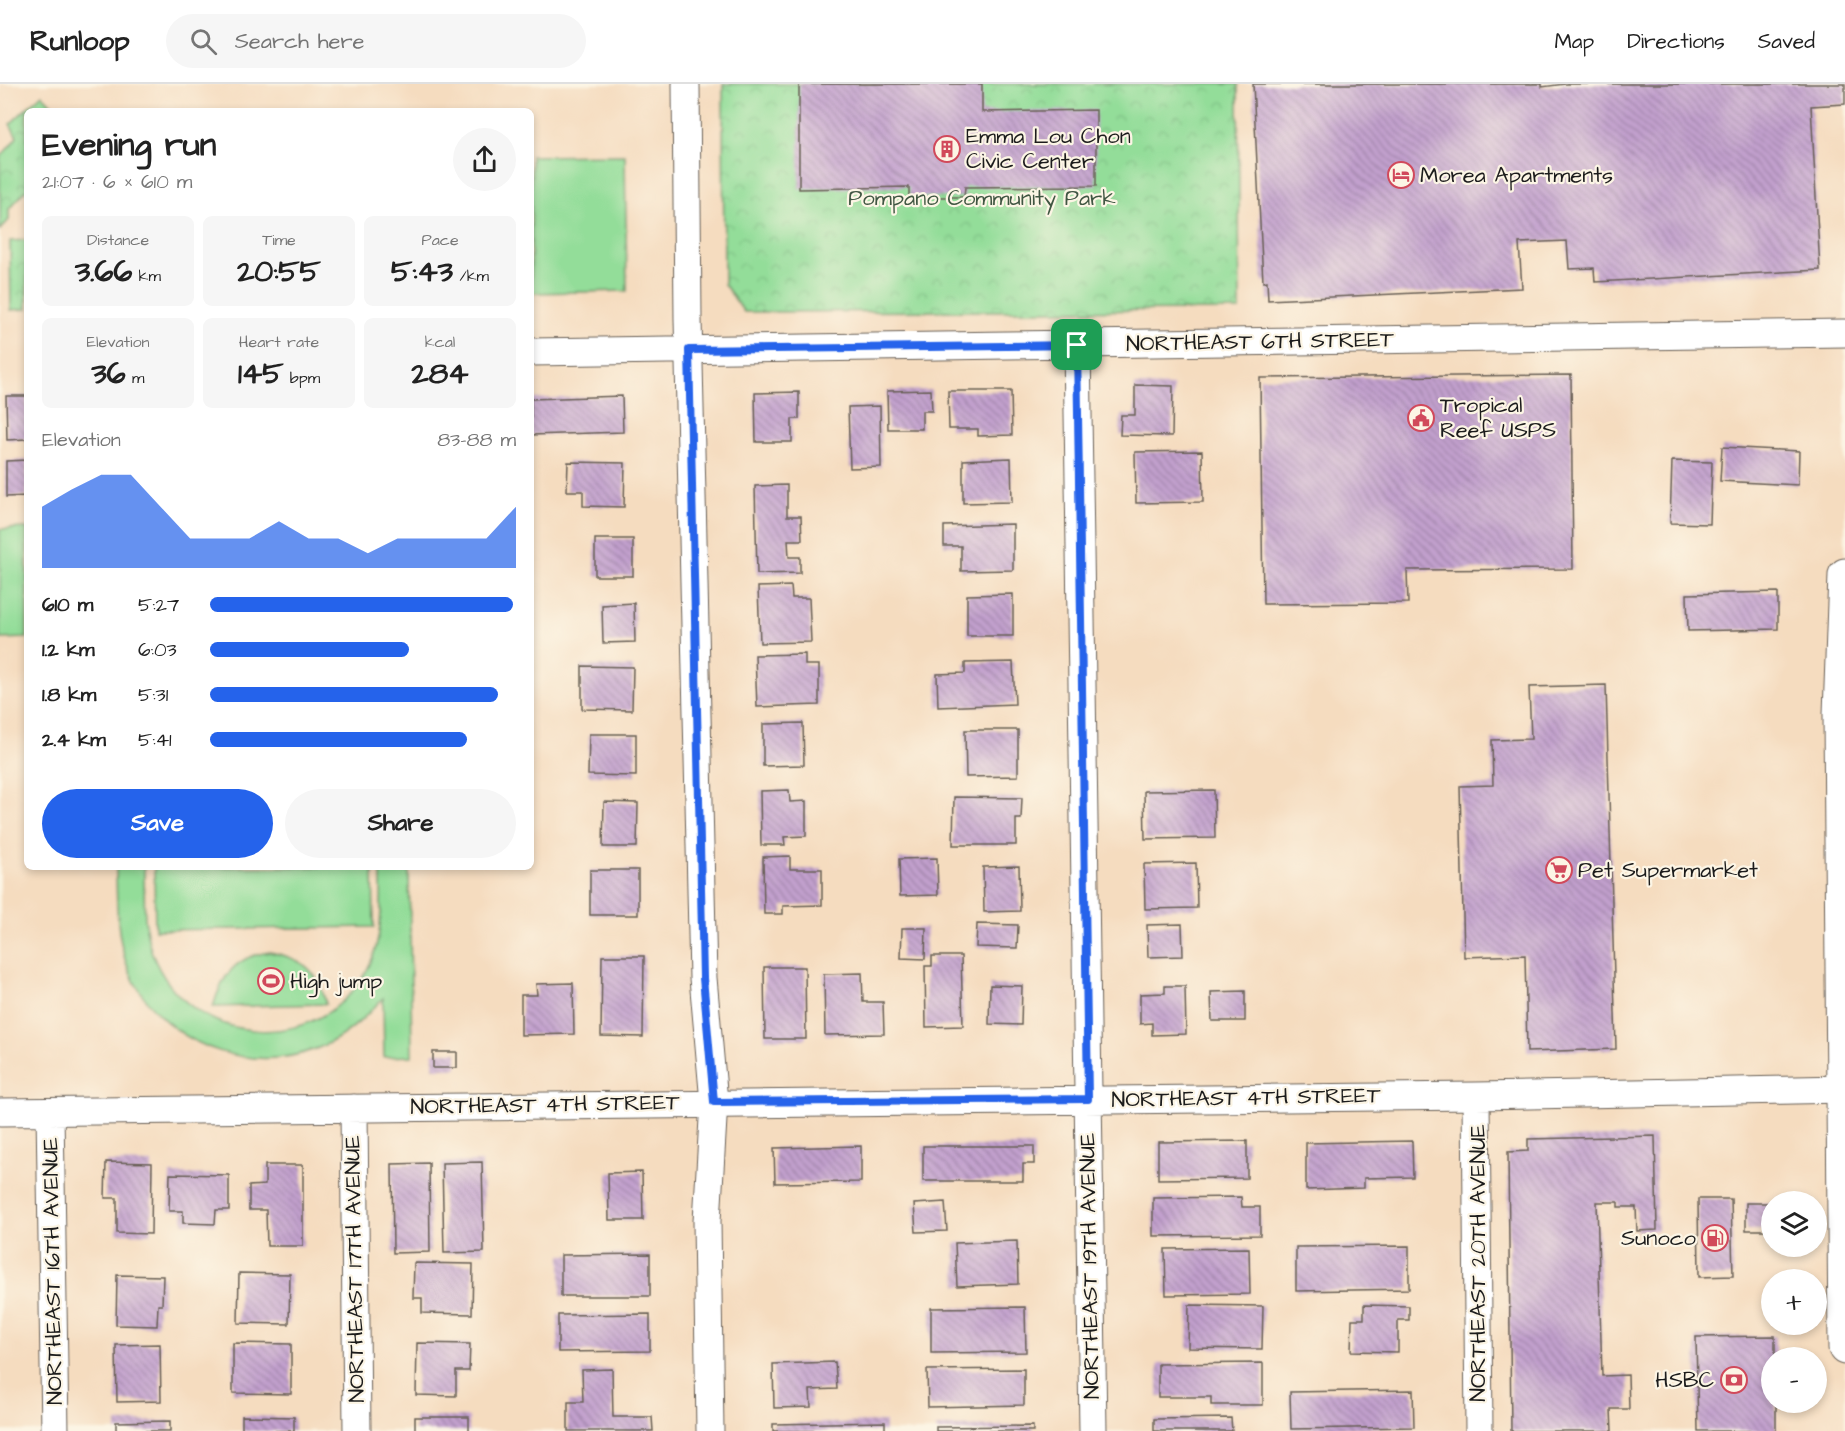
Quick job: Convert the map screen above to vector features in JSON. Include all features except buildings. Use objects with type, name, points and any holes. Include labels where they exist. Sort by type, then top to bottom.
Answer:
[{"type":"main road","points":[[1845,575],[1840,714],[1845,1089],[1845,1348]]},
{"type":"street","points":[[686,84],[689,350],[703,978],[714,1102],[707,1221],[710,1431]]},
{"type":"street","name":"NORTHEAST 6TH STREET","points":[[534,352],[1845,333]]},
{"type":"street","name":"NORTHEAST 19TH AVENUE","points":[[1077,345],[1093,1431]]},
{"type":"street","name":"NORTHEAST 4TH STREET","points":[[0,1112],[714,1102],[1476,1096],[1845,1089]]},
{"type":"street","name":"NORTHEAST 20TH AVENUE","points":[[1476,1096],[1479,1431]]},
{"type":"street","name":"NORTHEAST 17TH AVENUE","points":[[354,1108],[357,1431]]},
{"type":"street","name":"NORTHEAST 16TH AVENUE","points":[[50,1112],[55,1431]]},
{"type":"green space","name":"Pompano Community Park","points":[[723,84],[1238,84],[1240,310],[744,312],[724,284]]},
{"type":"green space","points":[[42,94],[55,108],[27,108]]},
{"type":"green space","points":[[24,111],[24,192],[9,209],[9,220],[0,230],[0,158],[17,137],[10,124]]},
{"type":"green space","points":[[625,155],[627,291],[534,293],[534,156]]},
{"type":"green space","points":[[24,240],[24,309],[11,310],[10,241]]},
{"type":"green space","points":[[24,528],[24,638],[0,639],[0,529]]},
{"type":"green space","points":[[116,870],[144,870],[147,932],[152,953],[170,985],[195,1009],[224,1024],[257,1030],[290,1028],[321,1017],[348,996],[369,966],[374,954],[381,918],[381,870],[409,870],[412,1056],[384,1057],[383,998],[346,1033],[304,1053],[277,1058],[249,1058],[221,1052],[196,1041],[172,1026],[152,1007],[135,983],[128,969],[120,941]]},
{"type":"green space","points":[[154,870],[373,870],[374,927],[155,930]]},
{"type":"green space","name":"High jump","points":[[270,952],[292,958],[308,968],[319,983],[326,1004],[213,1007],[221,985],[232,969],[248,958]]},
{"type":"place","name":"Emma Lou Chon Civic Center","points":[[947,149]]},
{"type":"place","name":"Morea Apartments","points":[[1401,175]]},
{"type":"place","name":"Tropical Reef USPS","points":[[1421,418]]},
{"type":"place","name":"Pet Supermarket","points":[[1559,870]]},
{"type":"place","name":"High jump","points":[[271,981]]},
{"type":"place","name":"Sunoco","points":[[1715,1238]]},
{"type":"place","name":"HSBC","points":[[1734,1380]]},
{"type":"route","points":[[1077,345],[1088,1099],[714,1102],[703,978],[689,350],[1077,345]]}]
